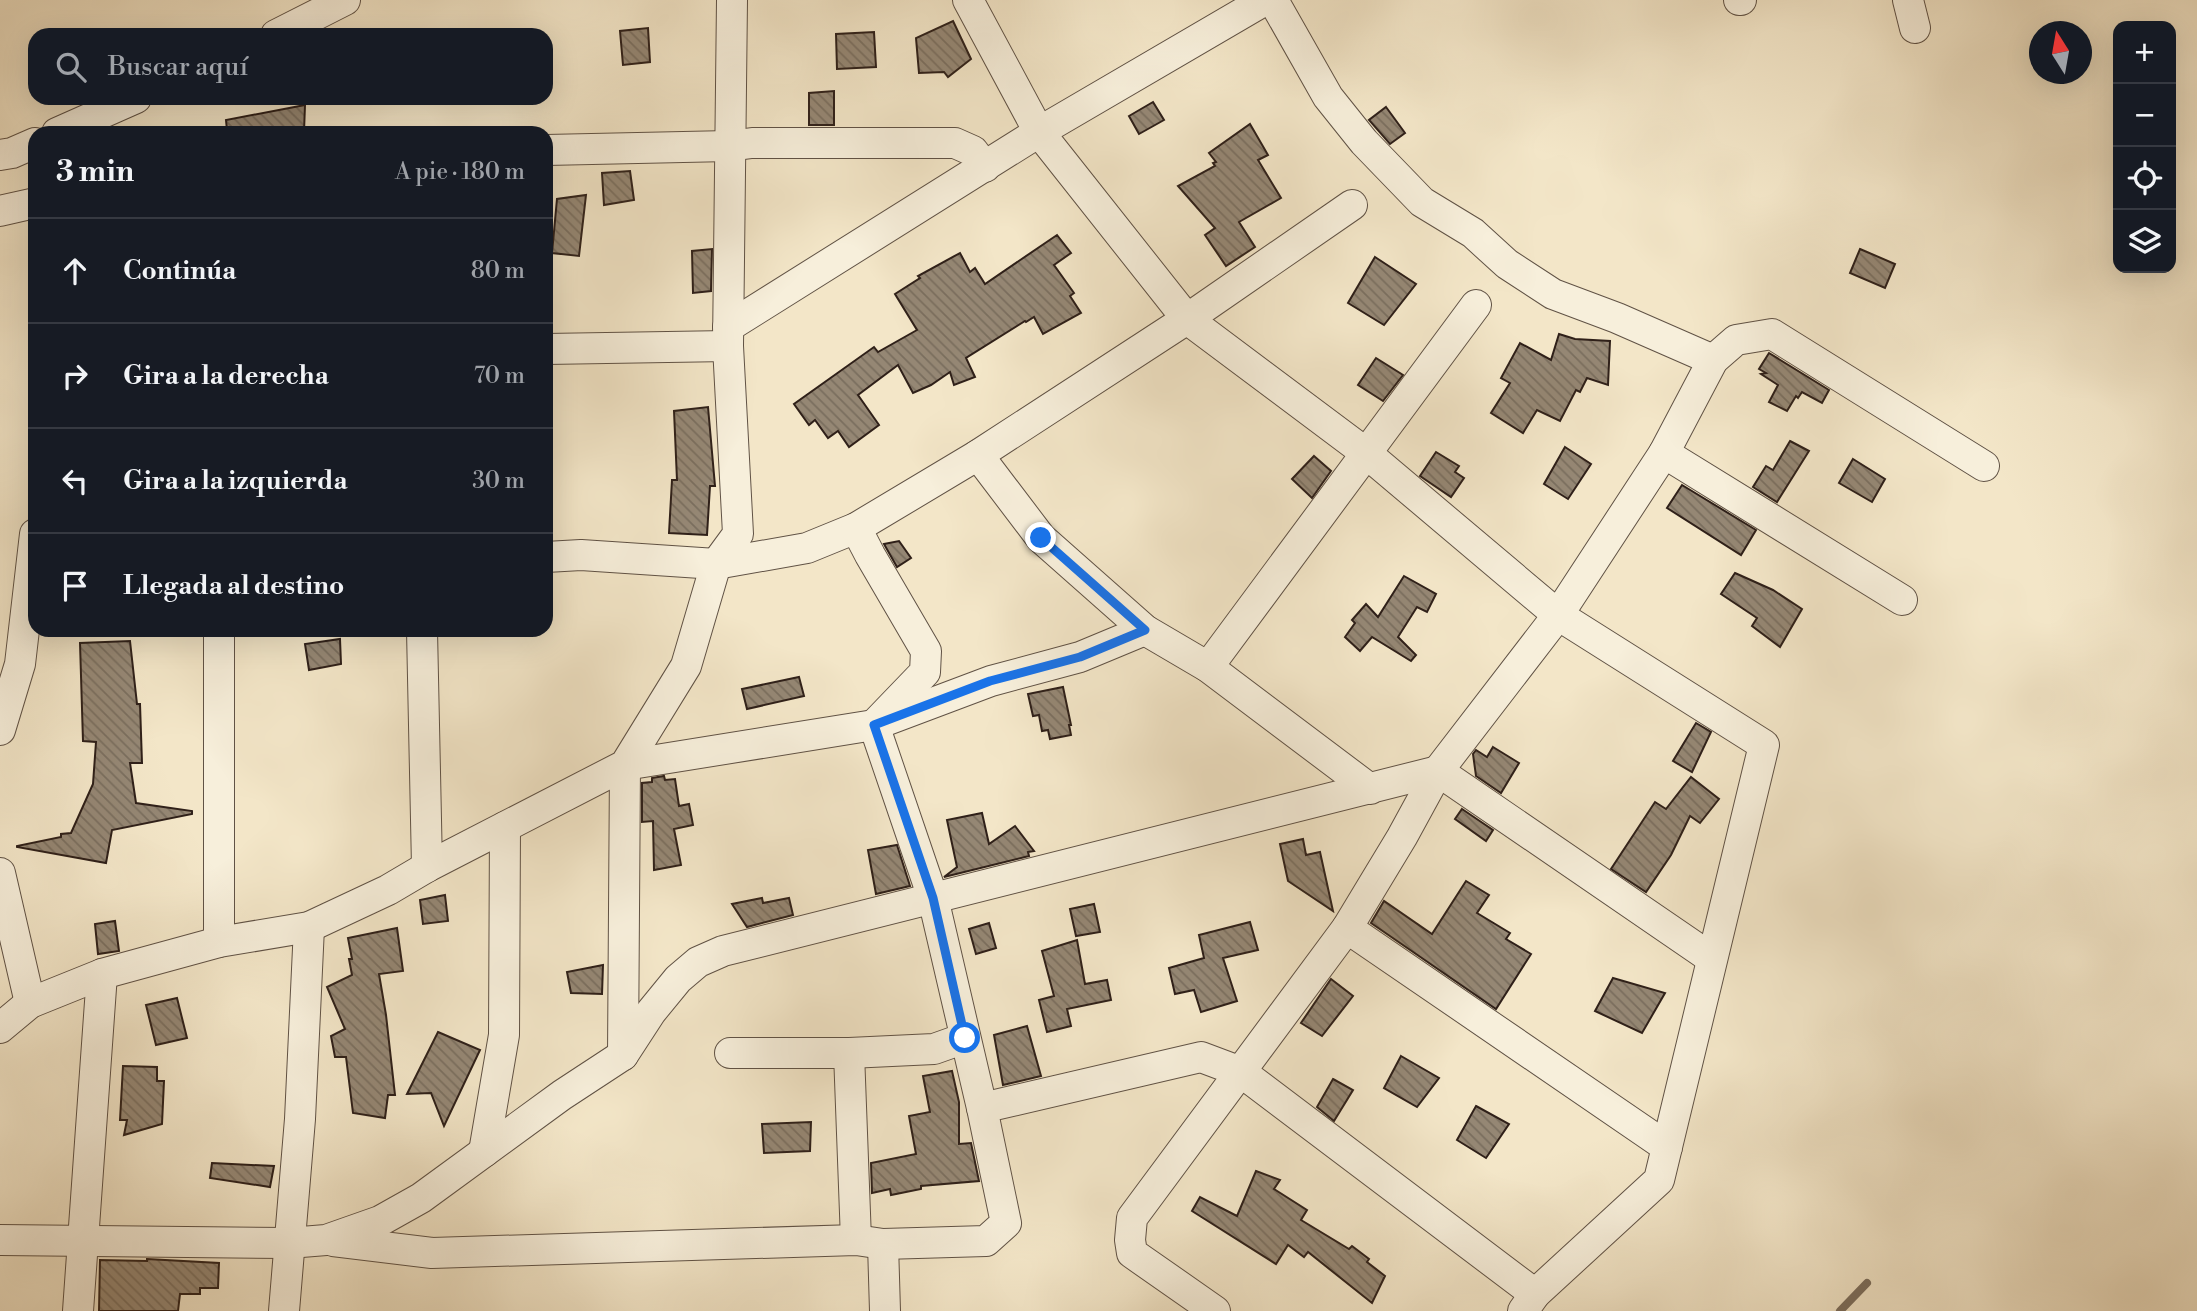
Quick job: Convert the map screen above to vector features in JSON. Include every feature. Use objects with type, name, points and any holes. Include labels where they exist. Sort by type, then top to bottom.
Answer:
[{"type":"street","points":[[290,28],[345,0]]},
{"type":"street","points":[[623,1055],[625,765],[686,666],[716,564],[738,534],[729,146],[732,0]]},
{"type":"street","points":[[968,0],[1040,132],[1187,319],[1366,453],[1558,615],[1764,745],[1659,1180],[1529,1303],[1241,1072],[1201,1057],[982,1108]]},
{"type":"street","points":[[553,349],[735,353],[985,167],[1265,0]]},
{"type":"street","points":[[1273,0],[1328,97],[1364,142],[1422,202],[1473,233],[1507,264],[1553,294],[1617,318],[1713,360]]},
{"type":"street","points":[[73,126],[120,105]]},
{"type":"street","points":[[553,150],[729,146],[752,143],[955,143],[973,151],[985,167]]},
{"type":"street","points":[[0,155],[28,146]]},
{"type":"street","points":[[0,211],[28,205]]},
{"type":"street","points":[[553,557],[581,555],[716,564],[807,548],[856,528],[978,454],[1187,319],[1352,205]]},
{"type":"street","points":[[1208,667],[1476,305]]},
{"type":"street","points":[[1215,1311],[1132,1253],[1132,1218],[1347,928],[1438,771],[1558,615],[1664,453],[1713,360],[1736,340],[1772,334],[1984,466]]},
{"type":"street","points":[[1664,453],[1902,600]]},
{"type":"street","points":[[978,454],[1041,538],[1145,630],[1208,667],[1370,789]]},
{"type":"street","points":[[856,528],[926,651],[925,672],[874,725]]},
{"type":"street","points":[[0,730],[28,571]]},
{"type":"street","points":[[0,1028],[30,1003],[102,974],[219,942],[309,927],[388,890],[625,765],[874,725],[990,681],[1080,657],[1145,630]]},
{"type":"street","points":[[219,637],[219,942]]},
{"type":"street","points":[[422,637],[428,867]]},
{"type":"street","points":[[0,1240],[289,1243],[326,1240],[432,1253],[986,1241],[1006,1223],[982,1108],[933,898],[874,725]]},
{"type":"street","points":[[326,1240],[380,1221],[421,1198],[562,1095],[623,1055],[678,979],[698,962],[723,951],[1438,771],[1711,958]]},
{"type":"street","points":[[484,1152],[504,1035],[505,827]]},
{"type":"street","points":[[0,873],[30,1003]]},
{"type":"street","points":[[284,1311],[300,1119],[309,927]]},
{"type":"street","points":[[1347,928],[1667,1147]]},
{"type":"street","points":[[78,1311],[102,974]]},
{"type":"street","points":[[730,1053],[849,1053],[934,1049],[965,1038]]},
{"type":"street","points":[[849,1053],[869,1242],[885,1311]]},
{"type":"building","points":[[953,21],[971,59],[948,77],[944,72],[919,73],[916,38]]},
{"type":"building","points":[[648,28],[650,62],[623,65],[620,31]]},
{"type":"building","points":[[874,32],[876,67],[837,69],[836,34]]},
{"type":"building","points":[[834,91],[834,125],[809,125],[809,93]]},
{"type":"building","points":[[1153,102],[1164,120],[1139,134],[1129,116]]},
{"type":"building","points":[[305,105],[304,126],[227,126],[226,120]]},
{"type":"building","points":[[1386,107],[1405,133],[1390,144],[1369,120]]},
{"type":"building","points":[[1250,124],[1268,155],[1258,160],[1281,198],[1239,222],[1255,247],[1226,266],[1205,235],[1215,228],[1178,186],[1215,166],[1213,163],[1216,162],[1209,153]]},
{"type":"building","points":[[630,171],[634,200],[604,205],[602,173]]},
{"type":"building","points":[[586,195],[579,256],[553,253],[557,199]]},
{"type":"building","points":[[1057,235],[1071,253],[1054,265],[1074,293],[1070,296],[1081,313],[1043,334],[1034,317],[1025,321],[966,358],[975,377],[954,385],[950,372],[913,393],[898,365],[858,395],[879,425],[849,447],[838,431],[828,438],[815,420],[809,425],[794,404],[874,347],[878,352],[917,330],[895,294],[920,278],[918,276],[960,253],[970,272],[975,268],[985,284]]},
{"type":"building","points":[[712,249],[711,291],[693,293],[692,251]]},
{"type":"building","points":[[1860,249],[1895,264],[1885,288],[1850,273]]},
{"type":"building","points":[[1375,257],[1416,284],[1384,325],[1348,303]]},
{"type":"building","points":[[1559,334],[1575,339],[1610,341],[1608,385],[1587,378],[1580,392],[1576,390],[1560,421],[1537,410],[1523,433],[1491,413],[1510,383],[1501,378],[1520,343],[1551,360]]},
{"type":"building","points":[[1769,353],[1829,390],[1822,403],[1802,392],[1798,398],[1796,396],[1787,411],[1769,402],[1778,385],[1761,374],[1766,373],[1759,369]]},
{"type":"building","points":[[1376,358],[1403,375],[1383,401],[1358,385]]},
{"type":"building","points":[[708,407],[715,486],[710,486],[707,535],[669,533],[672,480],[677,480],[674,411]]},
{"type":"building","points":[[1790,441],[1809,451],[1777,502],[1753,487],[1766,466],[1773,470]]},
{"type":"building","points":[[1565,447],[1591,464],[1568,499],[1544,484]]},
{"type":"building","points":[[1436,452],[1459,466],[1455,472],[1464,478],[1451,497],[1420,476]]},
{"type":"building","points":[[1314,456],[1331,471],[1312,498],[1292,479]]},
{"type":"building","points":[[1853,459],[1885,479],[1872,502],[1839,483]]},
{"type":"building","points":[[1682,485],[1756,530],[1741,555],[1667,508]]},
{"type":"building","points":[[899,541],[911,558],[897,567],[884,544]]},
{"type":"building","points":[[1735,573],[1773,590],[1802,609],[1780,647],[1752,626],[1757,618],[1721,594]]},
{"type":"building","points":[[1404,576],[1436,594],[1427,612],[1417,607],[1398,637],[1416,655],[1411,661],[1372,637],[1360,651],[1345,637],[1355,623],[1352,620],[1366,604],[1378,617]]},
{"type":"building","points":[[340,639],[341,664],[309,670],[305,644]]},
{"type":"building","points":[[130,641],[137,704],[140,704],[142,763],[130,763],[136,803],[192,811],[192,814],[112,830],[106,863],[17,847],[71,833],[93,784],[96,742],[83,741],[80,643]]},
{"type":"building","points":[[799,677],[804,696],[747,709],[742,689]]},
{"type":"building","points":[[1063,687],[1071,735],[1050,739],[1048,730],[1042,731],[1039,715],[1033,716],[1028,694]]},
{"type":"building","points":[[1696,723],[1711,732],[1692,772],[1673,761]]},
{"type":"building","points":[[1493,747],[1519,763],[1501,793],[1476,776],[1473,754],[1476,750],[1487,757]]},
{"type":"building","points":[[664,776],[665,780],[675,779],[679,806],[689,804],[693,825],[674,829],[681,865],[654,870],[653,821],[642,822],[642,783]]},
{"type":"building","points":[[1691,777],[1719,799],[1700,823],[1690,816],[1671,855],[1646,892],[1611,869],[1655,802],[1666,809]]},
{"type":"building","points":[[1462,809],[1493,830],[1486,841],[1455,819]]},
{"type":"building","points":[[982,813],[989,844],[1015,826],[1034,851],[1028,852],[1029,856],[944,877],[957,867],[947,820]]},
{"type":"building","points":[[1303,839],[1306,855],[1320,852],[1333,911],[1288,881],[1280,844]]},
{"type":"building","points":[[897,845],[910,886],[876,894],[868,850]]},
{"type":"building","points":[[1466,881],[1489,895],[1477,913],[1510,933],[1506,939],[1531,954],[1496,1009],[1371,923],[1384,901],[1432,934]]},
{"type":"building","points":[[445,895],[448,921],[423,924],[420,900]]},
{"type":"building","points":[[762,898],[763,903],[789,898],[793,915],[747,927],[732,904]]},
{"type":"building","points":[[1094,904],[1100,932],[1076,936],[1070,909]]},
{"type":"building","points":[[115,921],[119,951],[98,954],[95,924]]},
{"type":"building","points":[[1250,922],[1258,950],[1223,958],[1237,1001],[1201,1012],[1194,990],[1175,994],[1169,968],[1204,958],[1199,935]]},
{"type":"building","points":[[989,923],[996,948],[976,954],[969,929]]},
{"type":"building","points":[[397,928],[403,971],[379,974],[395,1095],[388,1095],[385,1118],[353,1113],[346,1057],[335,1057],[331,1036],[345,1029],[327,987],[352,975],[348,938]]},
{"type":"building","points":[[1077,940],[1085,984],[1107,980],[1111,1000],[1067,1009],[1071,1026],[1047,1032],[1039,1000],[1054,996],[1042,951]]},
{"type":"building","points":[[603,965],[602,994],[571,993],[567,972]]},
{"type":"building","points":[[1613,978],[1665,993],[1642,1033],[1595,1011]]},
{"type":"building","points":[[1331,979],[1353,996],[1322,1036],[1301,1023]]},
{"type":"building","points":[[177,998],[187,1038],[156,1045],[146,1005]]},
{"type":"building","points":[[1027,1026],[1041,1076],[1003,1085],[994,1035]]},
{"type":"building","points":[[438,1032],[480,1050],[444,1126],[431,1093],[407,1094]]},
{"type":"building","points":[[1401,1056],[1439,1078],[1417,1107],[1384,1088]]},
{"type":"building","points":[[123,1066],[157,1067],[157,1081],[164,1081],[162,1124],[124,1135],[127,1120],[120,1120]]},
{"type":"building","points":[[952,1071],[959,1102],[959,1144],[971,1143],[979,1181],[921,1186],[921,1189],[891,1195],[890,1189],[872,1193],[871,1163],[916,1154],[909,1116],[930,1112],[923,1076]]},
{"type":"building","points":[[1333,1079],[1353,1090],[1334,1121],[1317,1107]]},
{"type":"building","points":[[1476,1106],[1509,1124],[1486,1158],[1457,1140]]},
{"type":"building","points":[[811,1122],[810,1151],[764,1153],[762,1124]]},
{"type":"building","points":[[212,1163],[274,1166],[270,1187],[210,1178]]},
{"type":"building","points":[[1256,1171],[1280,1180],[1274,1189],[1307,1210],[1301,1220],[1349,1249],[1352,1246],[1385,1276],[1372,1303],[1308,1252],[1304,1257],[1288,1245],[1276,1264],[1192,1211],[1200,1197],[1237,1216]]},
{"type":"building","points":[[147,1259],[219,1263],[218,1288],[200,1288],[200,1294],[180,1294],[178,1311],[99,1311],[100,1260]]},
{"type":"waterway","points":[[1840,1311],[1867,1283]]},
{"type":"route","points":[[965,1038],[933,898],[874,725],[990,681],[1080,657],[1145,630],[1041,538]]}]
